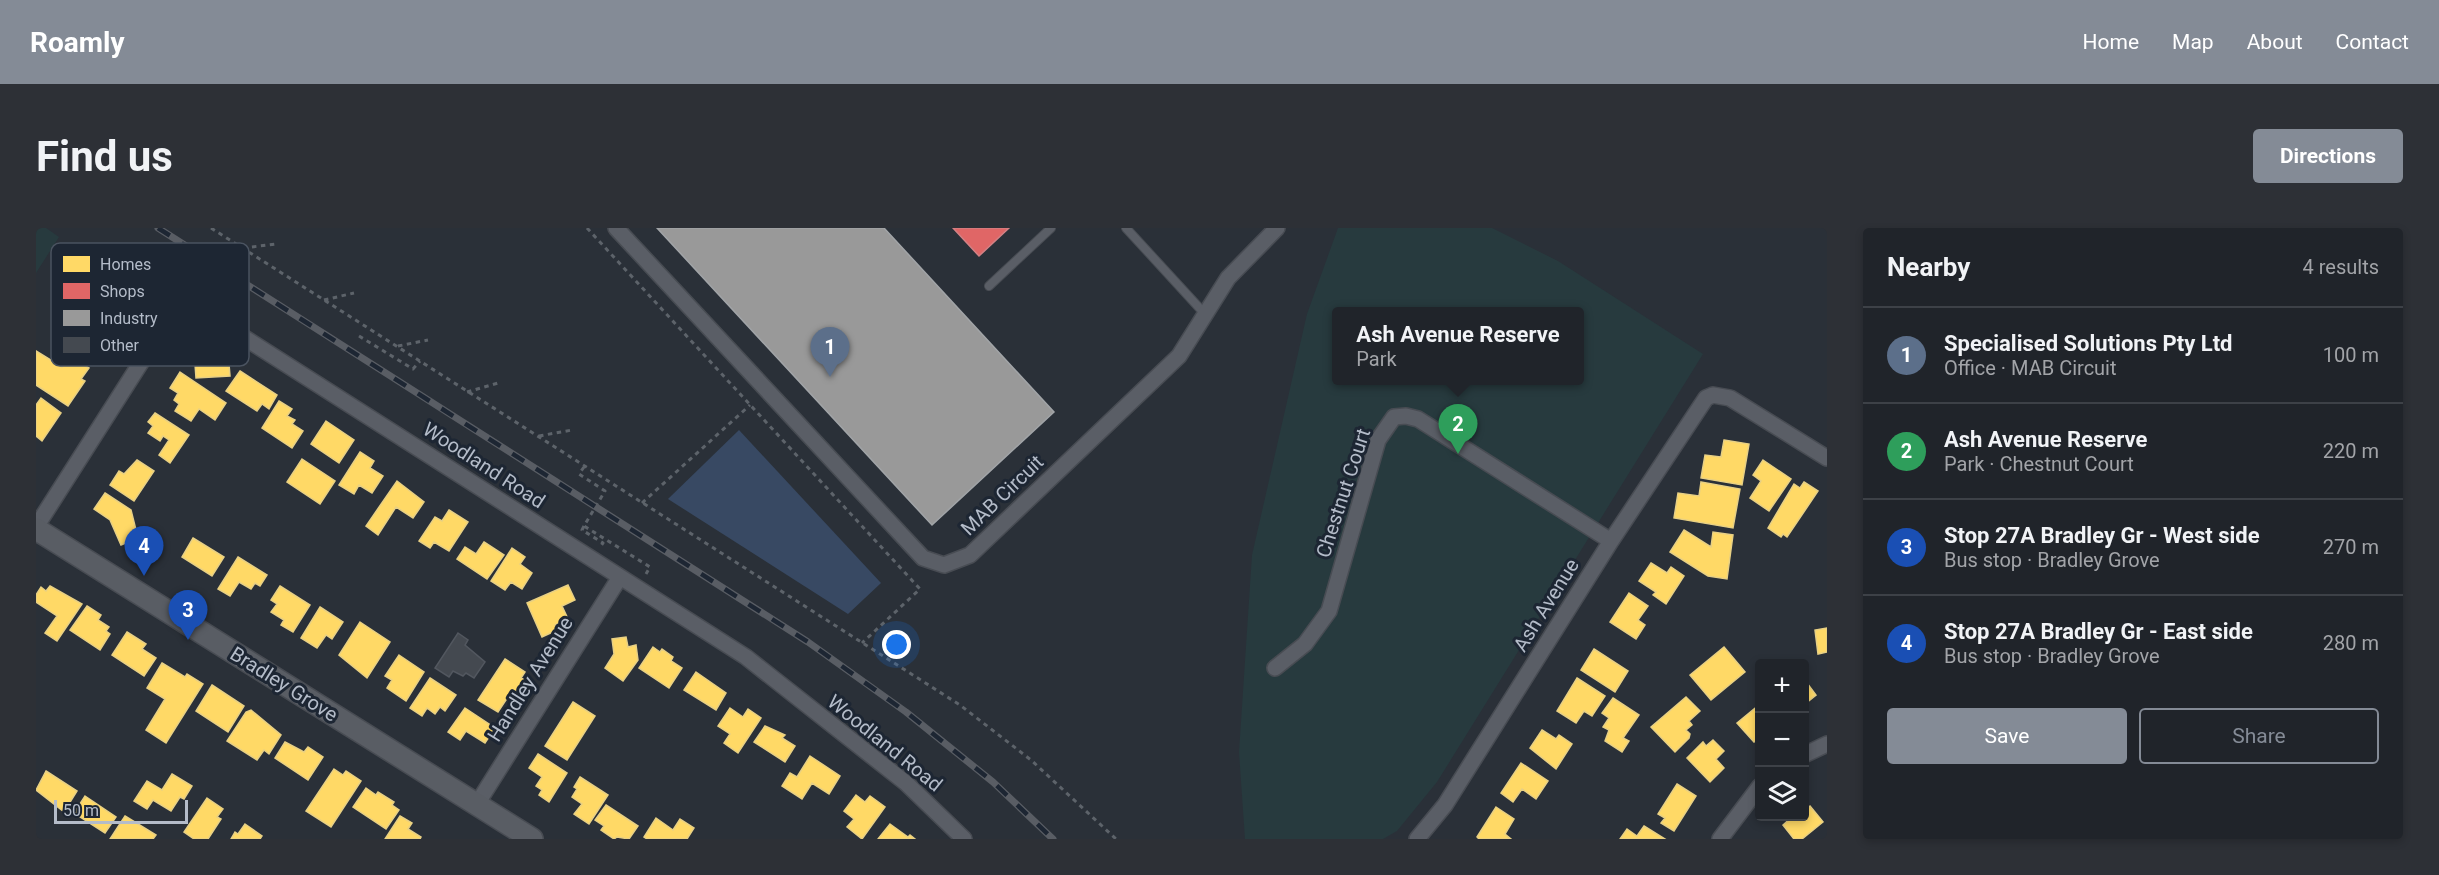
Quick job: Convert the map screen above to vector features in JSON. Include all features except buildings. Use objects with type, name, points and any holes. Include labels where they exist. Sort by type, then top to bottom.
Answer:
[{"type":"street","name":"MAB Circuit","points":[[616,228],[922,558],[944,566],[970,555],[1179,356],[1228,278],[1277,228]]},
{"type":"street","name":"Woodland Road","points":[[249,341],[746,657],[906,783],[964,839]]},
{"type":"street","name":"Woodland Road","points":[[36,528],[139,366]]},
{"type":"street","name":"Ash Avenue","points":[[1416,839],[1445,806],[1611,540],[1698,407],[1713,395],[1730,398],[1827,458]]},
{"type":"street","name":"Chestnut Court","points":[[1275,668],[1305,644],[1329,611],[1378,440],[1394,417],[1418,419],[1611,540]]},
{"type":"street","name":"Bradley Grove","points":[[36,528],[532,839]]},
{"type":"street","name":"Handley Avenue","points":[[477,804],[620,577]]},
{"type":"street","points":[[1809,753],[1827,744]]},
{"type":"street","points":[[1720,839],[1755,793]]},
{"type":"lane","points":[[989,286],[1052,228]]},
{"type":"lane","points":[[1126,228],[1204,313]]},
{"type":"path","points":[[210,228],[234,243]]},
{"type":"path","points":[[586,228],[920,589],[862,643]]},
{"type":"path","points":[[249,247],[276,244]]},
{"type":"path","points":[[249,252],[960,705],[1054,780],[1116,839]]},
{"type":"path","points":[[324,300],[354,293]]},
{"type":"path","points":[[359,336],[413,369],[420,361]]},
{"type":"path","points":[[396,346],[428,340]]},
{"type":"path","points":[[467,392],[498,383]]},
{"type":"path","points":[[642,503],[750,405]]},
{"type":"path","points":[[537,437],[572,430]]},
{"type":"path","points":[[584,466],[579,474],[605,491],[582,530],[593,537]]},
{"type":"path","points":[[584,526],[650,567],[637,588]]},
{"type":"green space","points":[[36,228],[46,228],[59,237],[55,243],[51,243],[51,250],[36,273]]},
{"type":"green space","points":[[1338,228],[1492,228],[1558,261],[1703,354],[1437,782],[1397,831],[1383,839],[1245,839],[1239,752],[1252,555],[1307,314]]},
{"type":"water","points":[[739,430],[881,583],[848,614],[668,499]]},
{"type":"railway","points":[[158,228],[182,243]]},
{"type":"railway","points":[[249,286],[808,642],[906,712],[993,782],[1053,839]]},
{"type":"place","name":"Specialised Solutions Pty Ltd","points":[[830,377]]},
{"type":"place","name":"Ash Avenue Reserve","points":[[1458,454]]},
{"type":"place","name":"Stop 27A Bradley Gr - East side","points":[[144,576]]},
{"type":"place","name":"Stop 27A Bradley Gr - West side","points":[[188,640]]}]
